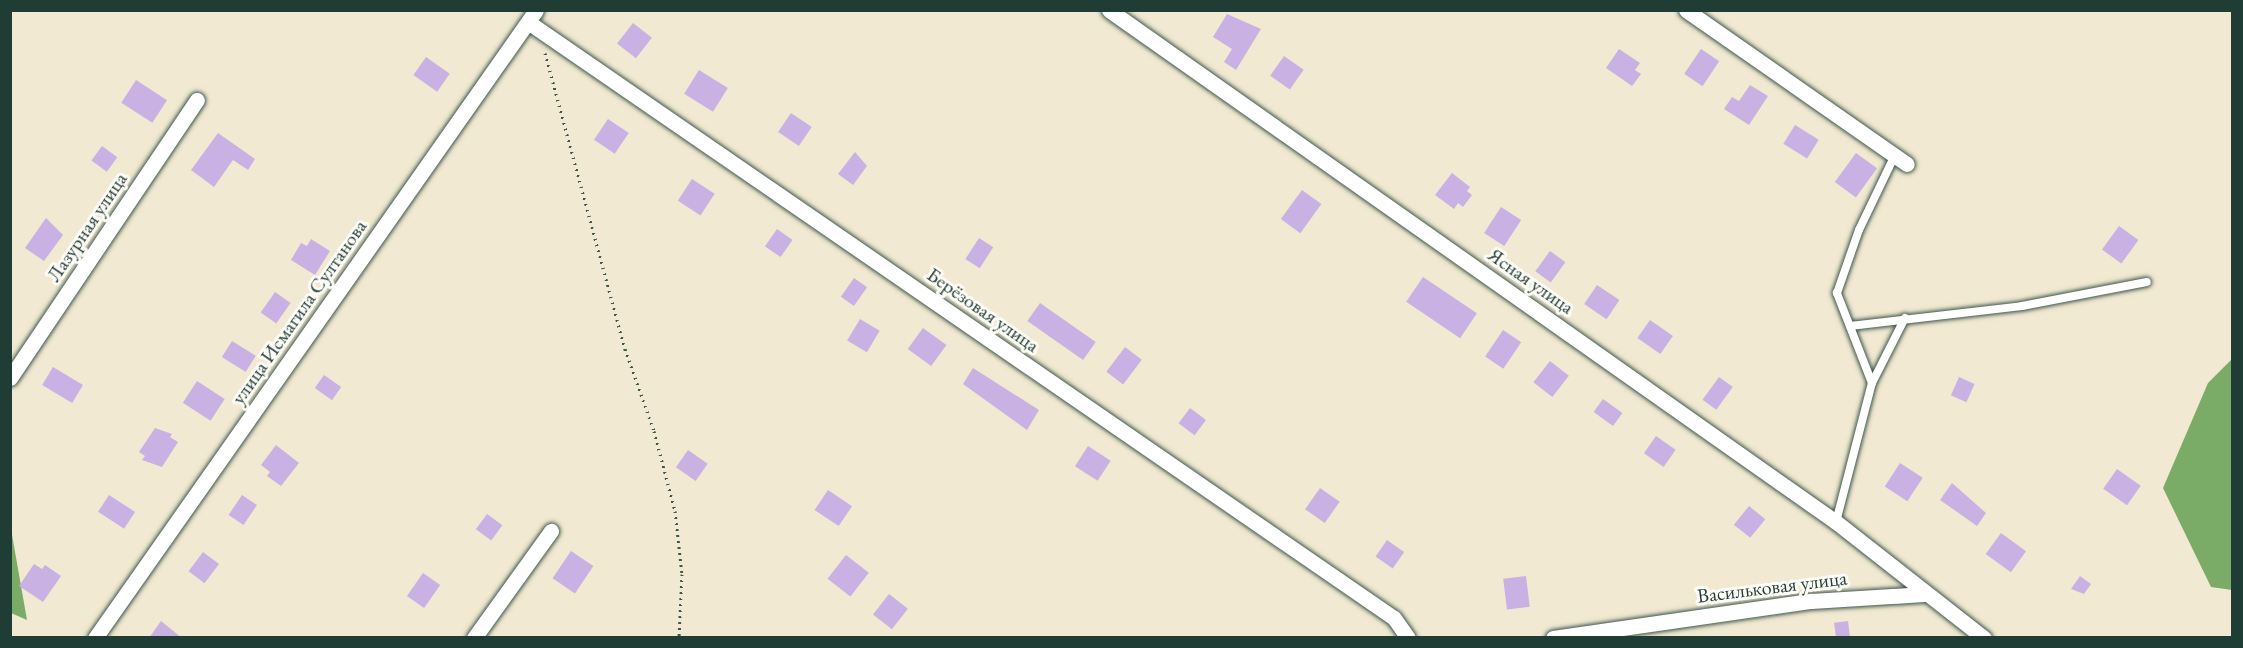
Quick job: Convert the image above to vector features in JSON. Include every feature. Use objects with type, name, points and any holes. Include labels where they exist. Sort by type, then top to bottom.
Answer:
[{"type":"street","name":"Ясная улица","points":[[1109,10],[1836,522],[1924,594]]},
{"type":"street","points":[[1686,10],[1901,159]]},
{"type":"street","name":"улица Исмагила Султанова","points":[[95,638],[532,16]]},
{"type":"street","name":"Берёзовая улица","points":[[532,16],[1394,618],[1408,638]]},
{"type":"street","name":"Лазурная улица","points":[[10,378],[197,100]]},
{"type":"street","points":[[474,638],[551,531]]},
{"type":"street","points":[[1924,594],[1984,638]]},
{"type":"street","name":"Васильковая улица","points":[[1553,638],[1811,601],[1924,594]]},
{"type":"lane","points":[[1872,383],[1837,293],[1860,230],[1901,159]]},
{"type":"lane","points":[[1850,326],[2022,306],[2147,282]]},
{"type":"lane","points":[[1836,522],[1872,383],[1905,318]]},
{"type":"path","points":[[543,50],[625,349],[654,430],[675,511],[682,574],[679,638]]},
{"type":"green space","points":[[2232,359],[2232,590],[2211,587],[2163,488],[2208,383]]},
{"type":"green space","points":[[11,529],[27,620],[11,613]]},
{"type":"building","points":[[1227,14],[1261,29],[1236,70],[1224,62],[1232,49],[1213,37]]},
{"type":"building","points":[[633,23],[652,38],[636,58],[617,43]]},
{"type":"building","points":[[1619,49],[1640,63],[1635,70],[1641,74],[1632,86],[1606,68]]},
{"type":"building","points":[[1701,49],[1719,61],[1702,86],[1684,74]]},
{"type":"building","points":[[1284,56],[1304,70],[1290,89],[1270,76]]},
{"type":"building","points":[[426,57],[450,74],[437,92],[413,75]]},
{"type":"building","points":[[699,70],[728,88],[713,112],[684,94]]},
{"type":"building","points":[[136,80],[167,100],[152,123],[121,103]]},
{"type":"building","points":[[1750,85],[1768,96],[1749,125],[1724,109],[1732,97],[1739,101]]},
{"type":"building","points":[[791,113],[812,127],[799,146],[778,132]]},
{"type":"building","points":[[608,119],[629,133],[615,154],[594,140]]},
{"type":"building","points":[[1795,125],[1819,140],[1807,158],[1783,144]]},
{"type":"building","points":[[218,133],[255,159],[248,170],[233,160],[214,187],[191,170]]},
{"type":"building","points":[[102,146],[117,157],[107,172],[91,161]]},
{"type":"building","points":[[855,152],[867,166],[853,185],[838,174]]},
{"type":"building","points":[[1856,153],[1877,168],[1856,197],[1835,182]]},
{"type":"building","points":[[1452,173],[1470,187],[1467,191],[1472,195],[1463,207],[1458,203],[1454,209],[1435,195]]},
{"type":"building","points":[[692,179],[715,194],[700,216],[678,201]]},
{"type":"building","points":[[1302,190],[1321,204],[1300,233],[1281,219]]},
{"type":"building","points":[[1501,207],[1521,220],[1504,246],[1484,233]]},
{"type":"building","points":[[46,218],[63,235],[44,261],[25,248]]},
{"type":"building","points":[[2119,226],[2138,240],[2121,264],[2102,249]]},
{"type":"building","points":[[777,229],[793,240],[781,257],[765,246]]},
{"type":"building","points":[[979,238],[993,247],[980,268],[965,259]]},
{"type":"building","points":[[311,239],[330,251],[315,275],[291,260],[301,243],[307,246]]},
{"type":"building","points":[[1550,251],[1565,262],[1551,282],[1535,271]]},
{"type":"building","points":[[1423,277],[1477,313],[1460,338],[1406,302]]},
{"type":"building","points":[[854,278],[867,287],[854,306],[841,297]]},
{"type":"building","points":[[1597,285],[1619,300],[1607,319],[1584,304]]},
{"type":"building","points":[[275,292],[291,303],[276,323],[261,312]]},
{"type":"building","points":[[1040,303],[1096,342],[1083,360],[1027,321]]},
{"type":"building","points":[[860,319],[880,331],[867,352],[847,340]]},
{"type":"building","points":[[1650,320],[1673,336],[1660,354],[1637,338]]},
{"type":"building","points":[[923,328],[946,345],[931,366],[908,349]]},
{"type":"building","points":[[1503,330],[1521,342],[1503,369],[1485,357]]},
{"type":"building","points":[[232,341],[256,356],[246,372],[222,357]]},
{"type":"building","points":[[1125,347],[1142,360],[1123,384],[1106,372]]},
{"type":"building","points":[[1550,361],[1569,376],[1552,397],[1533,382]]},
{"type":"building","points":[[53,367],[83,385],[72,403],[42,385]]},
{"type":"building","points":[[973,368],[1039,410],[1027,430],[963,384]]},
{"type":"building","points":[[324,375],[341,387],[332,400],[315,388]]},
{"type":"building","points":[[1719,377],[1733,387],[1716,410],[1703,400]]},
{"type":"building","points":[[1959,377],[1975,384],[1966,402],[1951,395]]},
{"type":"building","points":[[197,381],[225,399],[211,421],[183,403]]},
{"type":"building","points":[[1603,399],[1622,413],[1613,426],[1594,412]]},
{"type":"building","points":[[1190,408],[1206,420],[1195,435],[1179,423]]},
{"type":"building","points":[[155,428],[172,434],[170,437],[178,442],[162,467],[142,460],[145,456],[139,452]]},
{"type":"building","points":[[1656,436],[1676,450],[1664,467],[1644,453]]},
{"type":"building","points":[[276,445],[299,463],[281,486],[267,476],[270,472],[261,465]]},
{"type":"building","points":[[1088,446],[1111,461],[1098,481],[1075,466]]},
{"type":"building","points":[[688,450],[708,464],[696,481],[676,467]]},
{"type":"building","points":[[1900,463],[1923,478],[1907,501],[1885,486]]},
{"type":"building","points":[[2117,469],[2141,486],[2127,505],[2103,489]]},
{"type":"building","points":[[1952,483],[1986,513],[1977,526],[1940,500]]},
{"type":"building","points":[[1320,488],[1340,502],[1325,523],[1305,509]]},
{"type":"building","points":[[828,490],[852,506],[839,526],[815,510]]},
{"type":"building","points":[[109,495],[135,512],[124,529],[98,512]]},
{"type":"building","points":[[242,495],[257,505],[244,525],[229,515]]},
{"type":"building","points":[[1749,506],[1765,519],[1750,538],[1734,525]]},
{"type":"building","points":[[487,514],[502,525],[491,541],[476,529]]},
{"type":"building","points":[[2001,533],[2026,551],[2011,572],[1986,554]]},
{"type":"building","points":[[1387,540],[1404,552],[1393,568],[1376,556]]},
{"type":"building","points":[[571,551],[593,566],[575,593],[553,578]]},
{"type":"building","points":[[203,552],[219,564],[205,583],[189,571]]},
{"type":"building","points":[[846,555],[869,573],[850,596],[828,579]]},
{"type":"building","points":[[34,564],[42,569],[45,565],[61,576],[43,602],[19,586]]},
{"type":"building","points":[[423,573],[440,585],[424,608],[407,596]]},
{"type":"building","points":[[1526,576],[1530,607],[1507,610],[1503,579]]},
{"type":"building","points":[[2080,576],[2091,584],[2084,594],[2071,589]]},
{"type":"building","points":[[889,594],[908,609],[892,629],[873,614]]},
{"type":"building","points":[[161,621],[182,638],[149,638]]},
{"type":"building","points":[[1848,621],[1850,638],[1836,638],[1834,623]]}]
